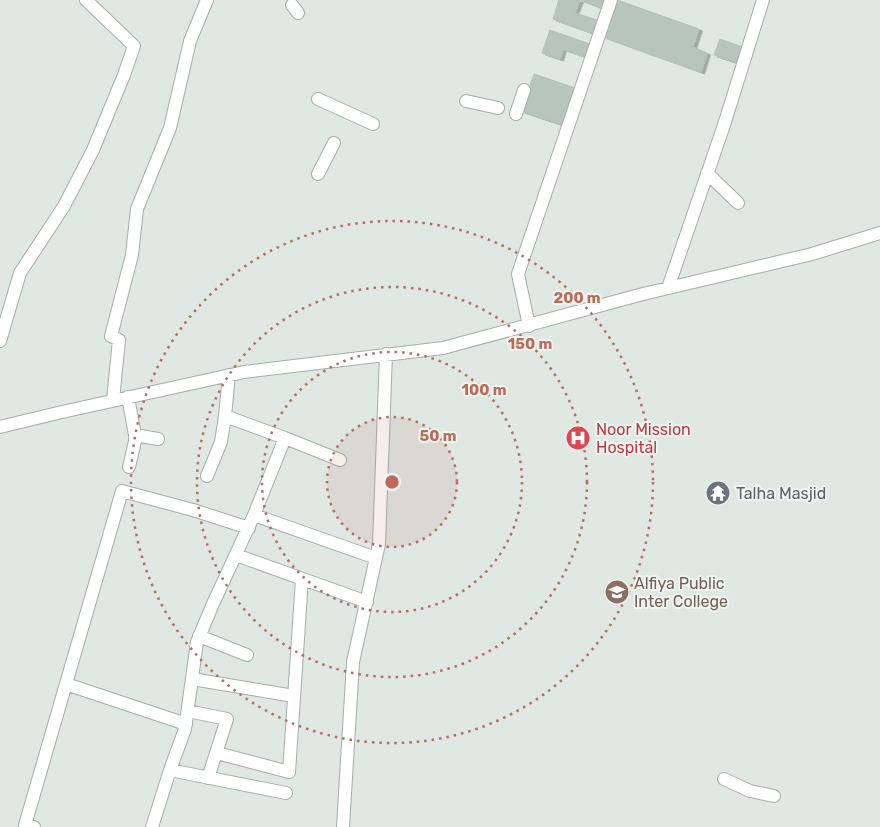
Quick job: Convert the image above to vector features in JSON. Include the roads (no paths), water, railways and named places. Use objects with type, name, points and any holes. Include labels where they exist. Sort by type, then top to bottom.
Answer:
[{"type":"street","points":[[0,341],[20,273],[64,206],[93,150],[124,76],[134,46],[86,0]]},
{"type":"street","points":[[113,400],[119,340],[111,336],[132,255],[137,209],[170,128],[190,41],[207,0]]},
{"type":"street","points":[[529,326],[518,274],[611,0]]},
{"type":"street","points":[[668,288],[724,125],[763,0]]},
{"type":"street","points":[[516,114],[524,90]]},
{"type":"street","points":[[318,99],[373,124]]},
{"type":"street","points":[[466,101],[498,108]]},
{"type":"street","points":[[318,174],[334,143]]},
{"type":"street","points":[[707,174],[738,203]]},
{"type":"street","points":[[0,427],[229,375],[443,348],[668,288],[812,254],[880,233]]},
{"type":"street","points":[[344,827],[353,662],[379,544],[386,354]]},
{"type":"street","points":[[208,476],[221,442],[229,375]]},
{"type":"street","points":[[128,397],[135,435],[129,467]]},
{"type":"street","points":[[225,416],[340,460]]},
{"type":"street","points":[[135,435],[158,439]]},
{"type":"street","points":[[152,827],[185,728],[199,636],[252,522],[285,438]]},
{"type":"street","points":[[34,827],[25,825],[122,492],[193,510],[252,522],[376,558]]},
{"type":"street","points":[[236,555],[366,602]]},
{"type":"street","points":[[217,753],[289,772],[302,579]]},
{"type":"street","points":[[199,636],[247,655]]},
{"type":"street","points":[[192,679],[294,696]]},
{"type":"street","points":[[66,684],[187,717],[227,718],[208,778]]},
{"type":"street","points":[[170,770],[286,793]]},
{"type":"street","points":[[724,780],[750,792],[774,796]]},
{"type":"place","name":"Noor Mission Hospital","points":[[578,438]]},
{"type":"place","name":"Talha Masjid","points":[[718,493]]},
{"type":"place","name":"Alfiya Public Inter College","points":[[617,592]]}]
